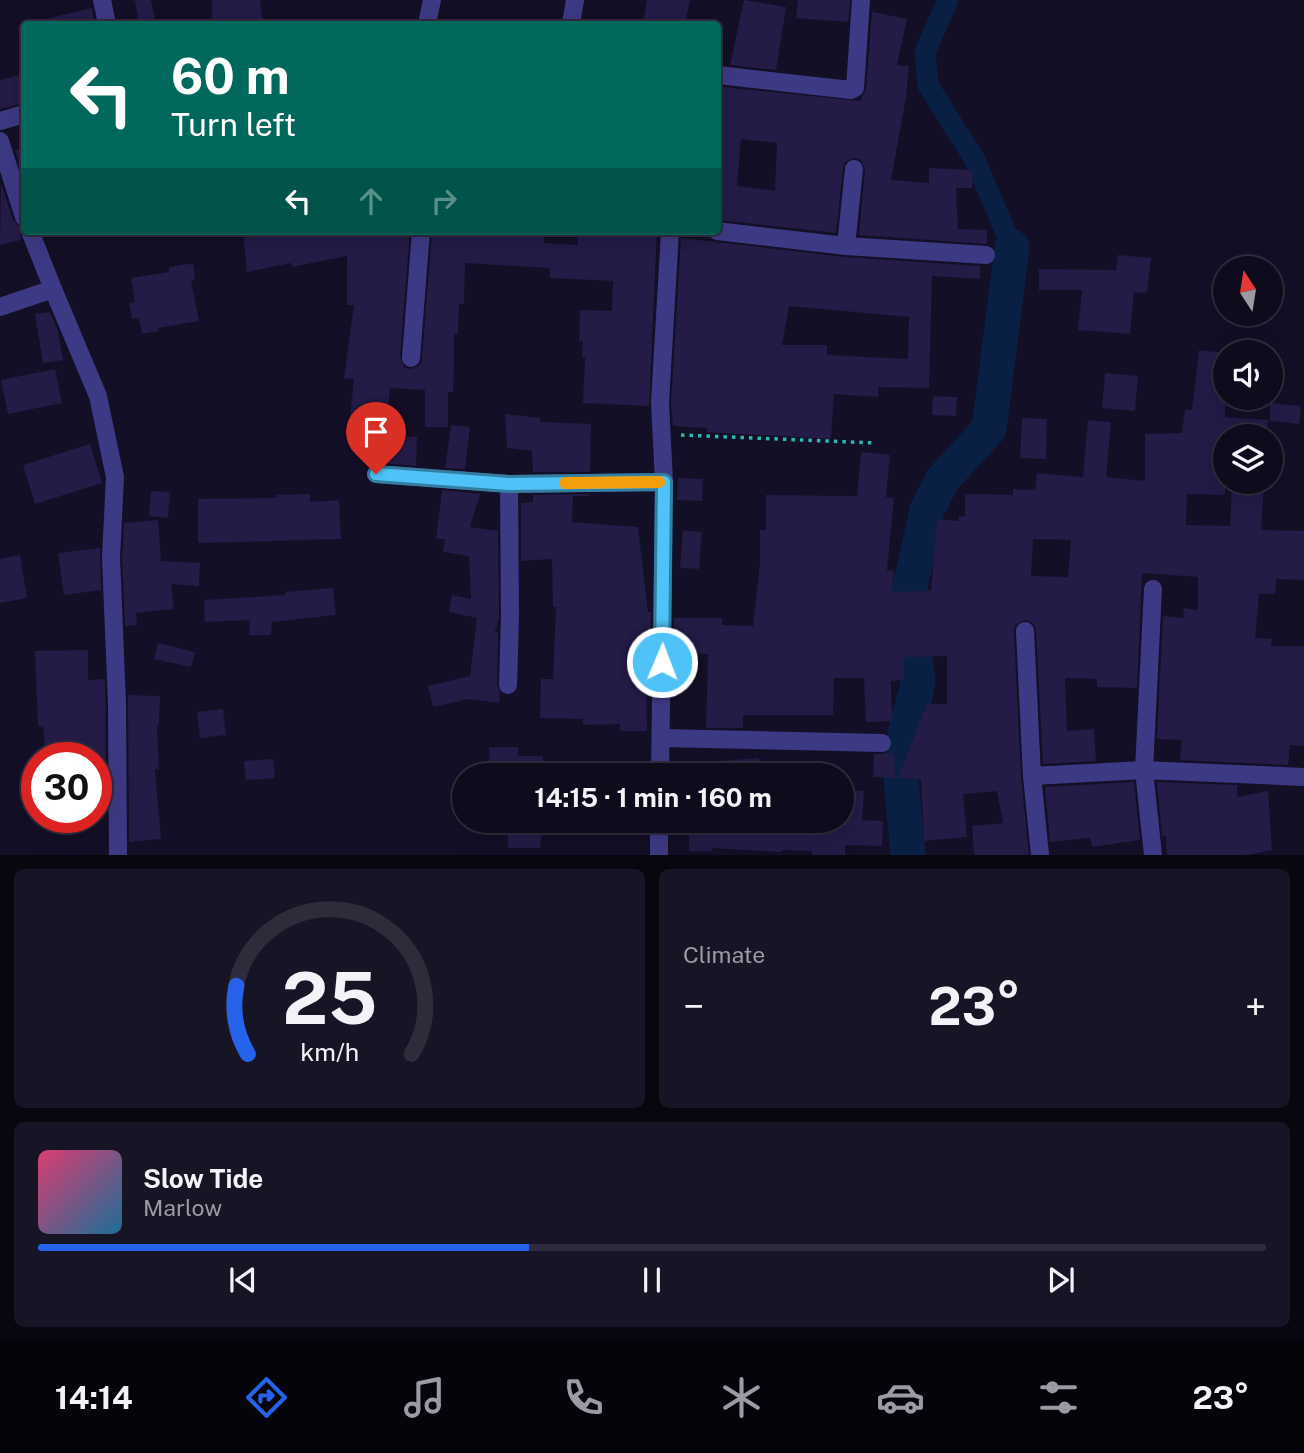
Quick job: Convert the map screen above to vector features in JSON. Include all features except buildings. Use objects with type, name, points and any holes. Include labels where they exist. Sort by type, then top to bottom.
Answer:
[{"type":"street","points":[[102,0],[106,21]]},
{"type":"street","points":[[428,21],[432,0]]},
{"type":"street","points":[[572,21],[575,0]]},
{"type":"street","points":[[721,75],[851,90],[855,88],[861,0]]},
{"type":"street","points":[[0,121],[21,115]]},
{"type":"street","points":[[0,141],[21,208]]},
{"type":"street","points":[[846,246],[854,169]]},
{"type":"street","points":[[721,231],[846,246],[986,255]]},
{"type":"street","points":[[32,235],[98,396],[115,477],[111,558],[117,703],[118,855]]},
{"type":"street","points":[[411,358],[421,235]]},
{"type":"street","points":[[660,763],[664,482],[661,362],[670,235]]},
{"type":"street","points":[[0,307],[53,289]]},
{"type":"street","points":[[376,474],[509,484],[664,482]]},
{"type":"street","points":[[508,685],[509,484]]},
{"type":"street","points":[[1153,589],[1144,770],[1153,855]]},
{"type":"street","points":[[1025,631],[1032,776],[1040,855]]},
{"type":"street","points":[[661,738],[882,743]]},
{"type":"street","points":[[1032,776],[1144,770],[1304,777]]},
{"type":"street","points":[[659,833],[659,855]]},
{"type":"path","points":[[661,434],[874,443]]},
{"type":"waterway","points":[[948,0],[925,52],[928,85],[975,160],[1012,247]]},
{"type":"waterway","points":[[908,855],[901,778],[905,734],[918,683],[909,592],[927,510],[943,479],[989,429],[1012,247]]},
{"type":"slow traffic","points":[[565,483],[659,482]]},
{"type":"route","points":[[376,474],[509,484],[664,482],[662,662]]}]
